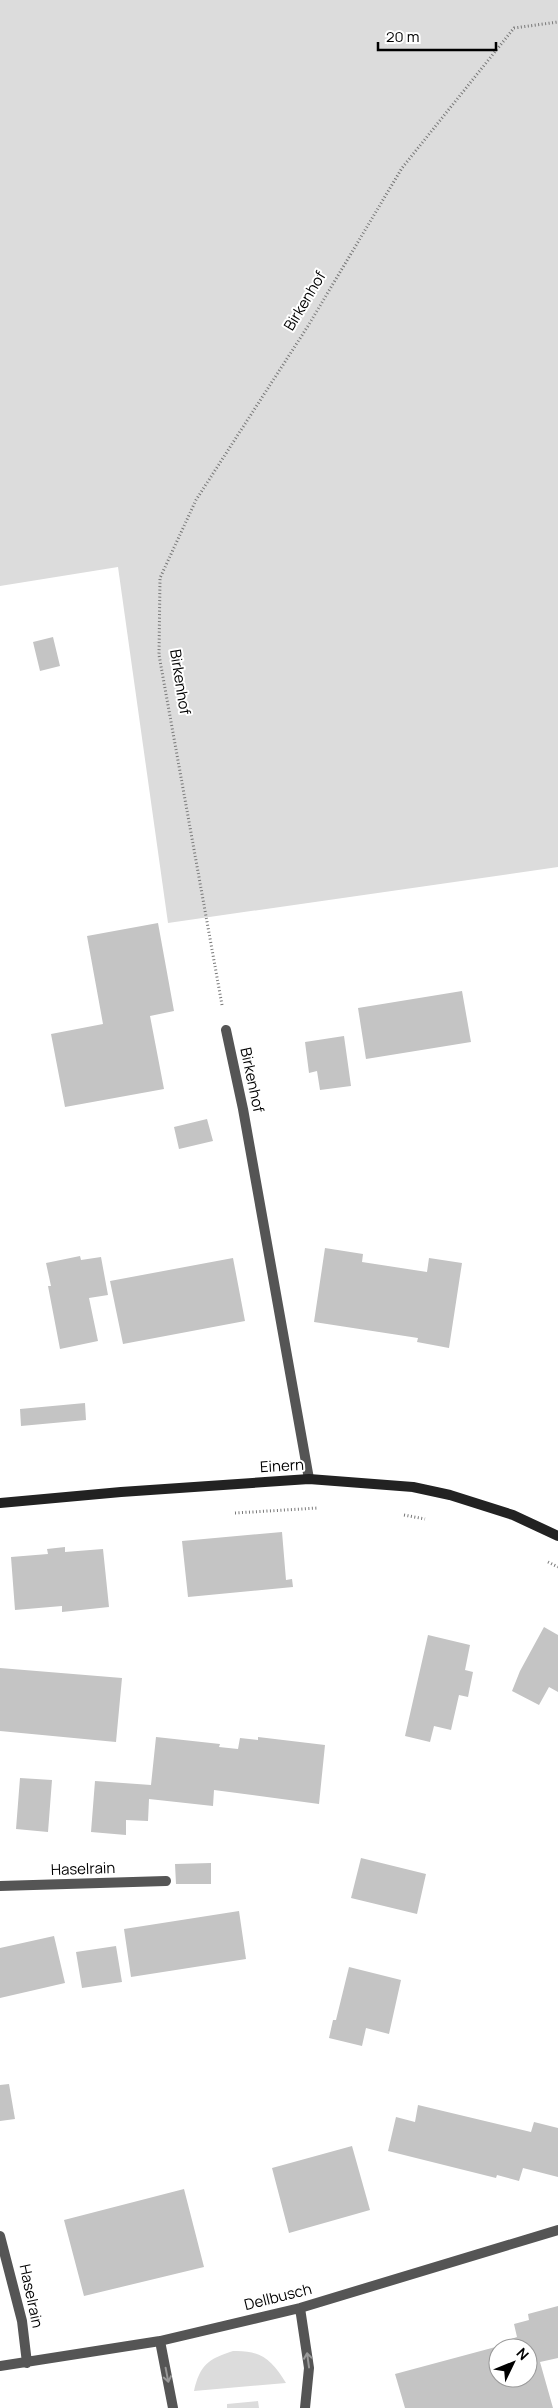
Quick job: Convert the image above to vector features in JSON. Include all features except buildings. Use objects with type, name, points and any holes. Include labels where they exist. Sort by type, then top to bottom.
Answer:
[{"type":"main road","name":"Einern","points":[[0,1503],[121,1492],[309,1479],[413,1487],[450,1495],[513,1515],[558,1536]]},
{"type":"street","name":"Birkenhof","points":[[226,1030],[242,1102],[309,1479]]},
{"type":"street","name":"Haselrain","points":[[0,1886],[166,1881]]},
{"type":"street","name":"Dellbusch","points":[[0,2366],[160,2341],[300,2308],[558,2230]]},
{"type":"street","name":"Haselrain","points":[[0,2236],[22,2322],[27,2363]]},
{"type":"street","points":[[300,2308],[309,2368],[304,2408]]},
{"type":"street","points":[[160,2341],[173,2408]]},
{"type":"path","name":"Birkenhof","points":[[226,1030],[159,655],[160,578],[196,500],[308,326],[402,168],[514,28],[558,22]]},
{"type":"path","points":[[234,1513],[322,1508]]},
{"type":"path","points":[[398,1513],[432,1520]]},
{"type":"path","points":[[542,1558],[558,1567]]},
{"type":"shaded area","points":[[0,0],[558,0],[558,867],[168,923],[118,567],[0,586]]},
{"type":"shaded area","points":[[233,2351],[251,2352],[265,2358],[276,2368],[286,2383],[194,2391],[199,2375],[206,2364],[217,2357]]},
{"type":"shaded area","points":[[258,2401],[259,2408],[227,2408],[227,2404]]}]
